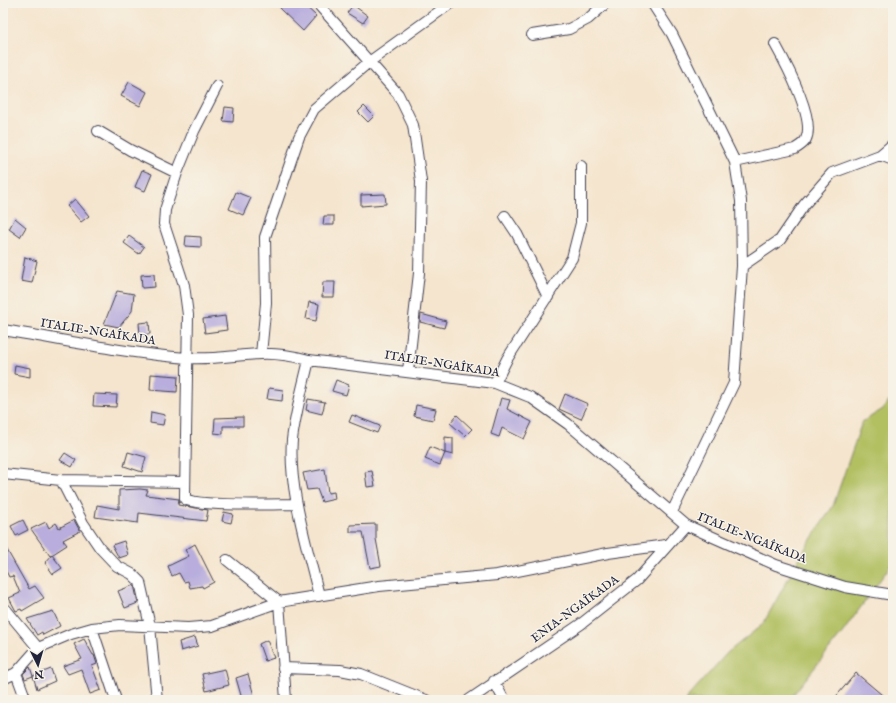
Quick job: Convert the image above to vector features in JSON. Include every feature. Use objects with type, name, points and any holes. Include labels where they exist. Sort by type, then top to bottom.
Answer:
[{"type":"street","points":[[317,3],[398,94],[413,125],[421,181],[419,273],[408,371]]},
{"type":"street","points":[[261,354],[266,303],[265,237],[299,137],[314,109],[369,62],[451,3]]},
{"type":"street","points":[[532,35],[569,29],[588,19],[606,3]]},
{"type":"street","points":[[652,3],[672,34],[735,162],[741,201],[742,266],[734,383],[672,512]]},
{"type":"street","points":[[735,162],[794,149],[803,144],[807,138],[807,124],[798,90],[775,44]]},
{"type":"street","points":[[217,86],[194,131],[177,173],[165,210],[164,224],[184,285],[188,315],[184,482],[185,499],[189,501],[297,504]]},
{"type":"street","points":[[98,131],[130,150],[177,173]]},
{"type":"street","points":[[742,266],[780,240],[804,205],[832,173],[880,155],[893,144]]},
{"type":"street","points":[[880,155],[893,160]]},
{"type":"street","points":[[495,383],[507,359],[572,258],[581,223],[581,166]]},
{"type":"street","points":[[505,216],[517,234],[548,297]]},
{"type":"street","name":"ITALIE-NGAÎKADA","points":[[3,330],[111,350],[188,358],[226,358],[261,354],[286,355],[309,360],[408,371],[495,383],[530,397],[568,424],[686,525],[776,565],[845,587],[893,595]]},
{"type":"street","points":[[309,360],[292,440],[293,468],[297,504],[319,596]]},
{"type":"street","points":[[3,474],[61,480],[184,482]]},
{"type":"street","points":[[61,480],[83,523],[100,548],[116,566],[132,574],[140,582],[150,626],[157,700]]},
{"type":"street","name":"ENIA-NGAÎKADA","points":[[469,700],[494,681],[581,624],[637,580],[666,545],[686,525]]},
{"type":"street","points":[[3,679],[16,673],[38,648],[71,634],[92,628],[120,625],[188,628],[212,626],[279,602],[379,586],[497,575],[608,553],[666,545]]},
{"type":"street","points":[[227,560],[279,602],[286,700]]},
{"type":"street","points":[[4,608],[38,648]]},
{"type":"street","points":[[92,628],[116,700]]},
{"type":"street","points":[[283,668],[340,670],[361,674],[426,700]]},
{"type":"street","points":[[16,673],[26,700]]},
{"type":"street","points":[[494,681],[504,700]]},
{"type":"green space","points":[[893,396],[893,562],[843,632],[789,700],[685,700],[727,653],[763,624],[804,550],[833,506],[862,422],[883,409]]},
{"type":"building","points":[[285,3],[302,3],[316,16],[303,31],[280,9]]},
{"type":"building","points":[[353,5],[368,16],[363,23],[347,13]]},
{"type":"building","points":[[129,82],[147,92],[140,106],[121,96]]},
{"type":"building","points":[[364,106],[374,116],[368,122],[358,112]]},
{"type":"building","points":[[225,107],[234,108],[233,122],[223,121]]},
{"type":"building","points":[[142,170],[152,174],[145,191],[135,187]]},
{"type":"building","points":[[236,192],[251,198],[243,215],[229,209]]},
{"type":"building","points":[[385,194],[386,204],[361,206],[361,195]]},
{"type":"building","points":[[75,199],[89,216],[81,222],[67,206]]},
{"type":"building","points":[[324,216],[334,216],[334,225],[323,225]]},
{"type":"building","points":[[15,218],[26,227],[20,237],[9,229]]},
{"type":"building","points":[[129,236],[144,247],[139,254],[124,243]]},
{"type":"building","points":[[186,236],[201,237],[201,247],[185,246]]},
{"type":"building","points":[[25,257],[37,261],[32,283],[21,281]]},
{"type":"building","points":[[154,274],[155,287],[142,288],[141,275]]},
{"type":"building","points":[[323,282],[335,282],[334,297],[322,297]]},
{"type":"building","points":[[117,291],[134,294],[132,311],[119,327],[104,324]]},
{"type":"building","points":[[309,302],[319,304],[316,321],[306,319]]},
{"type":"building","points":[[421,314],[446,321],[444,328],[420,322]]},
{"type":"building","points":[[225,316],[227,330],[205,333],[203,319]]},
{"type":"building","points":[[149,322],[150,334],[140,335],[139,323]]},
{"type":"building","points":[[15,365],[30,368],[30,377],[14,374]]},
{"type":"building","points":[[151,374],[178,376],[177,392],[150,390]]},
{"type":"building","points":[[336,380],[349,385],[346,395],[332,391]]},
{"type":"building","points":[[269,388],[283,390],[282,401],[267,399]]},
{"type":"building","points":[[94,394],[117,395],[116,407],[93,406]]},
{"type":"building","points":[[565,394],[588,404],[581,419],[559,409]]},
{"type":"building","points":[[501,398],[510,400],[507,409],[532,422],[524,439],[502,428],[499,437],[491,434]]},
{"type":"building","points":[[308,399],[325,402],[322,414],[306,410]]},
{"type":"building","points":[[416,405],[436,409],[433,420],[414,416]]},
{"type":"building","points":[[151,412],[165,415],[163,425],[150,423]]},
{"type":"building","points":[[352,415],[380,426],[377,433],[349,422]]},
{"type":"building","points":[[457,415],[472,429],[465,436],[450,423]]},
{"type":"building","points":[[243,417],[243,426],[223,426],[223,434],[214,433],[215,418]]},
{"type":"building","points":[[445,437],[453,438],[453,455],[445,453]]},
{"type":"building","points":[[430,447],[445,453],[440,465],[425,459]]},
{"type":"building","points":[[128,452],[146,457],[142,472],[124,466]]},
{"type":"building","points":[[65,453],[76,460],[72,467],[60,460]]},
{"type":"building","points":[[325,469],[328,493],[334,492],[335,499],[322,502],[317,489],[307,490],[303,473]]},
{"type":"building","points":[[372,471],[375,486],[367,487],[365,472]]},
{"type":"building","points":[[119,490],[148,490],[146,495],[179,499],[178,505],[208,510],[206,521],[139,513],[138,523],[95,517],[97,505],[119,509]]},
{"type":"building","points":[[224,512],[233,514],[231,523],[222,521]]},
{"type":"building","points":[[23,520],[28,530],[16,536],[11,526]]},
{"type":"building","points":[[74,520],[80,531],[63,540],[67,545],[50,556],[31,529],[46,522],[49,528],[56,523],[59,528]]},
{"type":"building","points":[[376,524],[376,539],[381,566],[370,568],[363,532],[350,532],[350,525]]},
{"type":"building","points":[[124,541],[128,555],[119,558],[112,545]]},
{"type":"building","points":[[3,543],[29,589],[35,586],[44,598],[22,611],[21,609],[16,611],[9,598],[20,593],[13,576],[9,577],[3,565]]},
{"type":"building","points":[[195,544],[214,582],[203,588],[202,586],[190,588],[188,581],[184,582],[179,573],[172,576],[168,566],[189,556],[185,550]]},
{"type":"building","points":[[52,555],[62,568],[53,574],[45,563]]},
{"type":"building","points":[[134,585],[138,603],[125,608],[118,591]]},
{"type":"building","points":[[53,611],[60,626],[43,635],[42,632],[37,635],[27,619]]},
{"type":"building","points":[[195,637],[198,646],[181,651],[179,642]]},
{"type":"building","points":[[84,639],[94,655],[97,664],[92,666],[101,690],[90,694],[81,669],[68,674],[63,666],[82,659],[74,644]]},
{"type":"building","points":[[267,640],[274,658],[265,661],[259,644]]},
{"type":"building","points":[[30,667],[33,676],[25,679],[23,674]]},
{"type":"building","points":[[51,669],[55,681],[37,689],[33,676]]},
{"type":"building","points":[[225,669],[229,685],[206,691],[202,674]]},
{"type":"building","points":[[856,673],[888,700],[833,700]]},
{"type":"building","points":[[248,674],[254,696],[242,699],[236,678]]}]
